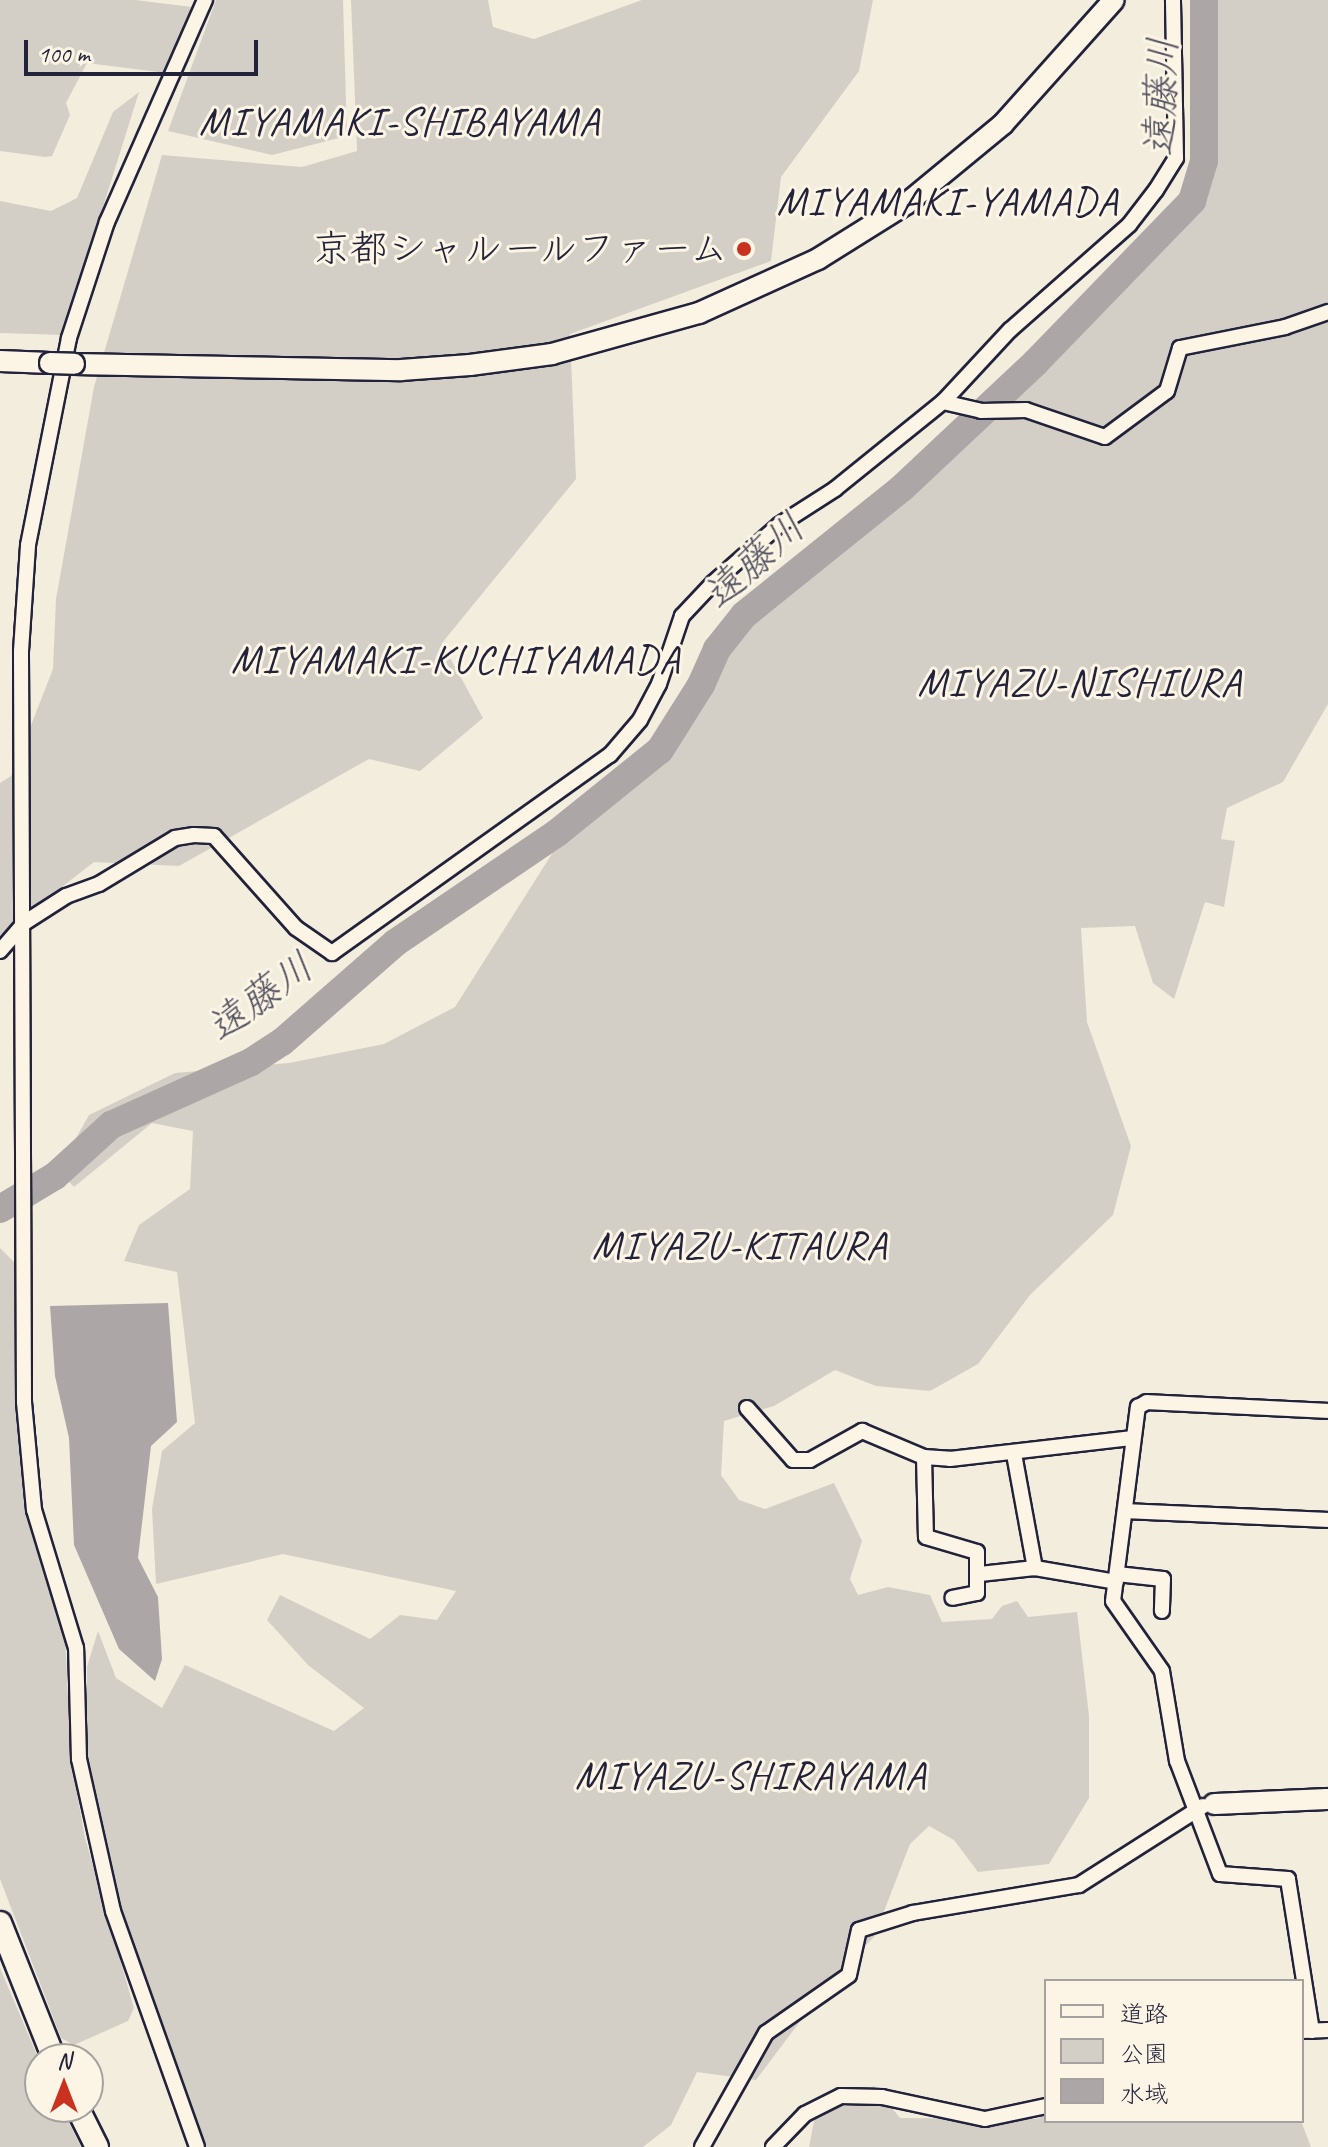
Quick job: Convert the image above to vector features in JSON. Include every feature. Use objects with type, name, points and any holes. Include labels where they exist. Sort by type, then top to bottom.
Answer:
[{"type":"main road","points":[[0,1923],[48,2043]]},
{"type":"main road","points":[[85,2123],[97,2147]]},
{"type":"street","points":[[197,2147],[144,2010],[105,1881],[79,1759],[76,1648],[34,1510],[24,1402],[21,651],[31,531],[69,338],[102,237],[205,0]]},
{"type":"street","points":[[0,361],[401,370],[552,354],[699,313],[818,259],[906,204],[1003,124],[1114,0]]},
{"type":"street","points":[[0,951],[24,923],[175,838],[214,836],[296,928],[332,953],[610,755],[640,720],[659,684],[682,616],[779,525],[835,489],[943,402],[1010,330],[1129,225],[1176,158],[1173,0]]},
{"type":"street","points":[[943,402],[981,411],[1026,410],[1105,437],[1167,391],[1180,348],[1285,327],[1328,312]]},
{"type":"street","points":[[1300,1979],[1288,1879],[1220,1874],[1205,1806],[1177,1761],[1162,1671],[1126,1625],[1113,1601],[1131,1438],[1138,1407],[1147,1402],[1328,1411]]},
{"type":"street","points":[[747,1408],[793,1460],[810,1460],[862,1431],[924,1457],[1014,1454],[1131,1438]]},
{"type":"street","points":[[1014,1454],[1035,1568]]},
{"type":"street","points":[[924,1457],[926,1537],[977,1552],[980,1574],[977,1593],[952,1598]]},
{"type":"street","points":[[1125,1511],[1328,1520]]},
{"type":"street","points":[[980,1574],[1035,1568],[1116,1578],[1163,1579],[1162,1611]]},
{"type":"street","points":[[702,2147],[766,2033],[849,1975],[859,1930],[913,1913],[1079,1885],[1205,1806],[1328,1799]]},
{"type":"street","points":[[1304,2007],[1307,2031],[1328,2030]]},
{"type":"street","points":[[773,2147],[805,2114],[841,2096],[882,2097],[985,2119],[1044,2106]]},
{"type":"green space","points":[[0,0],[135,0],[192,7],[166,73],[87,63],[66,103],[70,115],[52,156],[45,157],[0,151]]},
{"type":"green space","points":[[216,0],[343,0],[347,136],[272,155],[168,131]]},
{"type":"green space","points":[[351,0],[488,0],[493,27],[534,39],[642,0],[873,0],[859,71],[781,177],[771,261],[570,334],[576,479],[442,643],[483,718],[420,771],[369,759],[179,866],[94,862],[0,935],[0,783],[11,776],[53,669],[56,599],[94,387],[162,155],[302,167],[357,151]]},
{"type":"green space","points":[[1210,0],[1328,0],[1328,704],[1283,782],[1227,808],[1221,839],[1235,841],[1224,907],[1205,902],[1174,999],[1153,983],[1135,926],[1081,928],[1087,1022],[1131,1146],[1113,1215],[1030,1295],[978,1364],[930,1391],[876,1386],[835,1370],[774,1406],[724,1421],[721,1475],[739,1500],[765,1509],[834,1483],[862,1541],[850,1579],[858,1595],[888,1587],[930,1595],[942,1622],[992,1619],[1002,1606],[1017,1601],[1028,1617],[1077,1612],[1089,1716],[1089,1798],[1049,1864],[978,1872],[954,1840],[929,1826],[910,1844],[874,1937],[832,1979],[756,2080],[697,2072],[671,2125],[643,2147],[206,2147],[135,1956],[101,1834],[87,1758],[87,1667],[98,1631],[116,1678],[162,1708],[185,1665],[334,1731],[364,1708],[308,1665],[267,1620],[280,1595],[370,1639],[400,1615],[437,1620],[456,1591],[283,1554],[156,1584],[152,1509],[162,1451],[195,1423],[177,1272],[124,1261],[139,1225],[190,1189],[193,1131],[152,1123],[74,1187],[58,1170],[89,1115],[175,1073],[289,1063],[384,1044],[455,1007],[553,852],[671,754],[723,654],[750,619],[928,476],[1043,369],[1196,210],[1210,156]]},
{"type":"green space","points":[[139,92],[63,335],[0,333],[0,201],[51,211],[77,198],[113,112]]},
{"type":"green space","points":[[0,1248],[16,1264],[16,1402],[26,1511],[65,1635],[71,1760],[85,1838],[134,2008],[128,2021],[78,2043],[61,2038],[0,1879]]},
{"type":"green space","points":[[0,1968],[32,2043],[24,2043],[24,2123],[69,2123],[81,2147],[0,2147]]},
{"type":"green space","points":[[874,2086],[900,2118],[1037,2119],[1044,2115],[1044,2123],[1302,2123],[1311,2147],[809,2147],[815,2116]]},
{"type":"water","points":[[168,1303],[177,1422],[151,1446],[138,1558],[158,1597],[162,1659],[155,1681],[119,1649],[74,1545],[69,1438],[55,1376],[50,1306]]},
{"type":"waterway","name":"遠藤川","points":[[0,1209],[55,1176],[111,1125],[251,1062],[282,1042],[395,943],[557,833],[660,750],[701,685],[717,649],[744,615],[902,488],[1035,363],[1192,201],[1204,161],[1204,0]]},
{"type":"place","name":"京都シャルールファーム","points":[[744,249]]},
{"type":"district","name":"MIYAMAKI-SHIBAYAMA","points":[[400,121]]},
{"type":"district","name":"MIYAMAKI-YAMADA","points":[[948,201]]},
{"type":"district","name":"MIYAMAKI-KUCHIYAMADA","points":[[456,659]]},
{"type":"district","name":"MIYAZU-NISHIURA","points":[[1080,682]]},
{"type":"district","name":"MIYAZU-KITAURA","points":[[740,1245]]},
{"type":"district","name":"MIYAZU-SHIRAYAMA","points":[[751,1775]]}]
